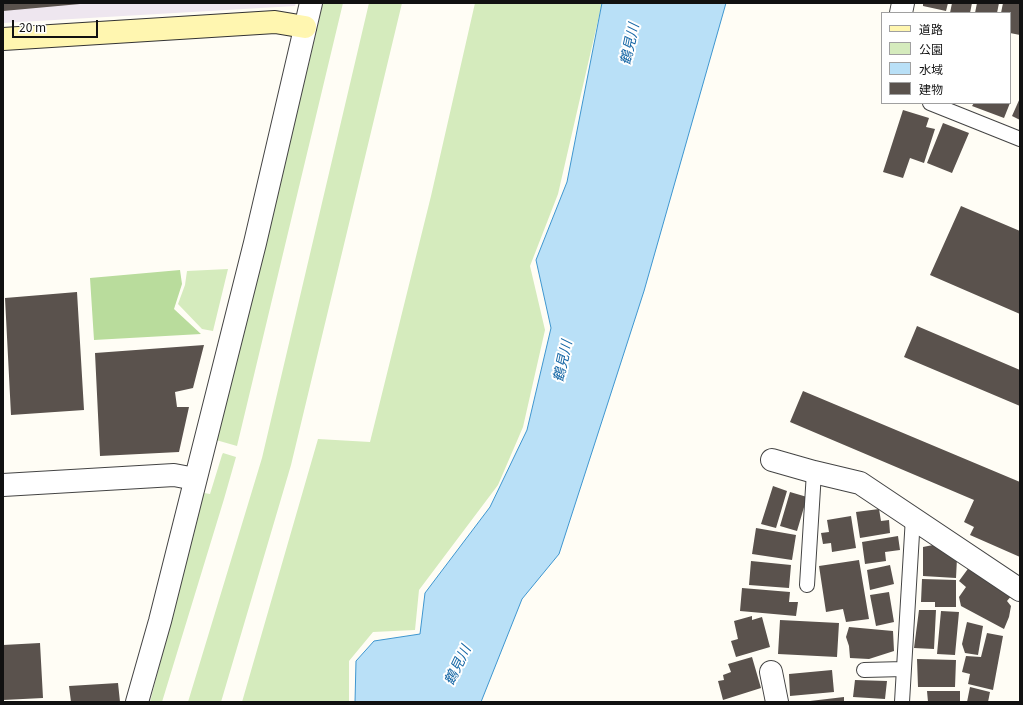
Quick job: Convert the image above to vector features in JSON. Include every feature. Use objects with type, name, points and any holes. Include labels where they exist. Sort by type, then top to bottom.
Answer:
[{"type":"street","points":[[137,702],[160,621],[254,243],[311,3]]},
{"type":"street","points":[[3,39],[275,22],[305,27]]},
{"type":"street","points":[[772,460],[860,483],[913,517],[1020,590]]},
{"type":"street","points":[[3,485],[174,475],[195,479]]},
{"type":"street","points":[[771,672],[778,702]]},
{"type":"lane","points":[[932,104],[1020,139]]},
{"type":"lane","points":[[807,585],[814,472]]},
{"type":"lane","points":[[902,702],[913,517]]},
{"type":"lane","points":[[864,670],[904,669]]},
{"type":"shaded area","points":[[3,3],[296,3],[295,6],[3,23]]},
{"type":"green space","points":[[323,3],[343,3],[237,446],[216,440]]},
{"type":"green space","points":[[369,3],[402,3],[291,465],[221,702],[188,702],[262,458]]},
{"type":"green space","points":[[475,3],[602,3],[558,194],[530,266],[545,330],[523,427],[498,485],[419,590],[415,630],[373,632],[349,661],[349,702],[242,702],[318,439],[370,442],[431,196]]},
{"type":"green space","points":[[228,269],[213,331],[202,329],[178,304],[185,285],[187,271]]},
{"type":"green space","points":[[180,270],[182,284],[174,309],[201,334],[94,340],[90,278]]},
{"type":"green space","points":[[223,453],[236,457],[224,499],[162,702],[150,702],[204,493],[210,494]]},
{"type":"water","name":"鶴見川","points":[[602,3],[726,3],[644,291],[559,554],[522,599],[481,702],[355,702],[356,661],[374,641],[420,634],[425,593],[490,507],[527,430],[551,328],[536,260],[567,182]]},
{"type":"building","points":[[3,3],[80,3],[80,4],[3,11]]},
{"type":"building","points":[[923,3],[948,3],[946,11],[923,6]]},
{"type":"building","points":[[952,3],[972,3],[970,12],[950,12]]},
{"type":"building","points":[[977,3],[999,3],[997,12],[975,12]]},
{"type":"building","points":[[1003,3],[1020,3],[1020,35],[1011,33],[1011,12],[1001,12]]},
{"type":"building","points":[[1020,98],[1020,120],[1012,116]]},
{"type":"building","points":[[973,104],[1010,104],[1004,118],[972,106]]},
{"type":"building","points":[[903,110],[929,118],[926,127],[935,129],[924,163],[910,158],[903,178],[883,172]]},
{"type":"building","points":[[943,123],[969,133],[952,173],[927,163]]},
{"type":"building","points":[[961,206],[1020,231],[1020,314],[930,275]]},
{"type":"building","points":[[77,292],[84,410],[11,415],[5,298]]},
{"type":"building","points":[[917,326],[1020,370],[1020,406],[904,357]]},
{"type":"building","points":[[204,345],[193,388],[175,392],[177,407],[189,407],[179,452],[100,456],[95,353]]},
{"type":"building","points":[[803,391],[1020,482],[1020,557],[970,535],[974,527],[964,522],[974,500],[790,422]]},
{"type":"building","points":[[773,486],[787,491],[776,528],[761,524]]},
{"type":"building","points":[[790,492],[807,497],[797,531],[780,526]]},
{"type":"building","points":[[879,509],[881,521],[889,520],[890,533],[860,538],[856,512]]},
{"type":"building","points":[[851,516],[856,548],[832,552],[831,543],[823,544],[821,533],[829,532],[827,520]]},
{"type":"building","points":[[756,528],[796,535],[792,560],[752,554]]},
{"type":"building","points":[[898,536],[900,550],[885,552],[886,561],[865,564],[862,542]]},
{"type":"building","points":[[933,545],[957,558],[956,578],[923,576],[923,547]]},
{"type":"building","points":[[859,560],[869,619],[846,622],[843,609],[826,612],[819,566]]},
{"type":"building","points":[[751,561],[791,565],[789,588],[749,585]]},
{"type":"building","points":[[890,565],[894,584],[870,590],[867,570]]},
{"type":"building","points":[[970,566],[1012,595],[1007,601],[1011,606],[1009,617],[1004,629],[961,606],[959,597],[966,587],[959,581]]},
{"type":"building","points":[[922,579],[956,580],[956,607],[935,607],[935,602],[921,602]]},
{"type":"building","points":[[742,588],[790,592],[789,602],[798,602],[796,616],[740,611]]},
{"type":"building","points":[[889,592],[894,622],[876,626],[870,595]]},
{"type":"building","points":[[919,610],[936,610],[934,649],[914,648]]},
{"type":"building","points":[[941,611],[959,612],[955,655],[937,654]]},
{"type":"building","points":[[752,616],[752,620],[762,617],[770,647],[736,657],[731,641],[738,639],[734,621]]},
{"type":"building","points":[[780,620],[839,623],[837,657],[778,654]]},
{"type":"building","points":[[967,622],[983,626],[978,655],[965,653],[962,644]]},
{"type":"building","points":[[849,627],[893,631],[894,651],[869,659],[850,658],[849,646],[846,637]]},
{"type":"building","points":[[987,633],[1003,636],[993,690],[968,684],[970,674],[962,672],[966,656],[981,657]]},
{"type":"building","points":[[40,643],[43,698],[3,700],[3,645]]},
{"type":"building","points":[[752,657],[761,688],[723,700],[718,681],[724,680],[723,675],[731,672],[728,664]]},
{"type":"building","points":[[917,659],[956,660],[955,687],[918,687]]},
{"type":"building","points":[[832,670],[834,692],[790,696],[789,674]]},
{"type":"building","points":[[855,680],[887,681],[885,699],[853,697]]},
{"type":"building","points":[[118,683],[120,702],[71,702],[69,686]]},
{"type":"building","points":[[970,687],[990,692],[988,702],[967,702]]},
{"type":"building","points":[[927,691],[960,691],[960,702],[928,702]]},
{"type":"building","points":[[844,697],[844,702],[810,702],[810,701]]}]
